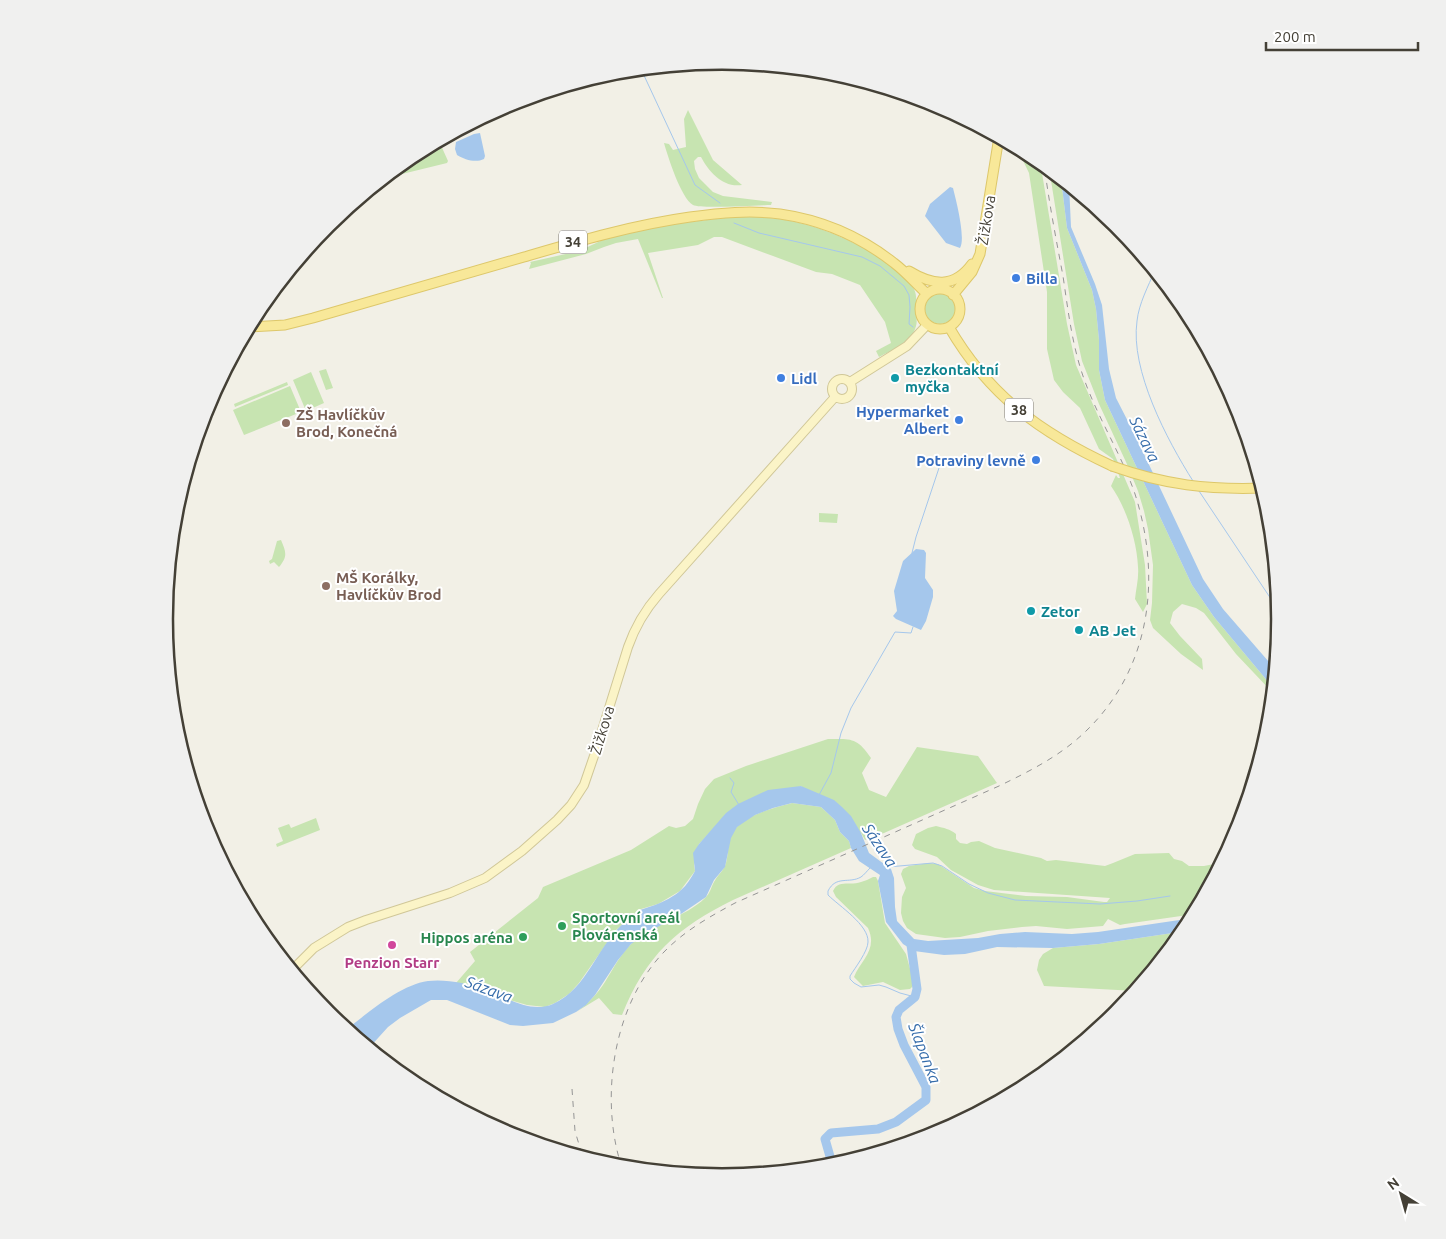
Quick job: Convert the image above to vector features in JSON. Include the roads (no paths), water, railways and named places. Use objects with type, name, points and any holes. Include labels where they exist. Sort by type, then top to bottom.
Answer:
[{"type":"main road","name":"Žižkova","points":[[953,295],[972,272],[981,249],[997,143]]},
{"type":"main road","name":"34","points":[[258,326],[285,325],[298,322],[580,240],[630,228],[710,214],[767,212],[812,221],[837,229],[860,240],[923,280],[932,282],[944,282],[956,278],[966,271],[981,249]]},
{"type":"main road","name":"34","points":[[895,263],[927,294]]},
{"type":"main road","points":[[934,290],[942,290],[953,295],[958,303],[960,312],[956,321],[949,327],[938,329],[927,325],[922,319],[920,304],[927,294],[934,290]]},
{"type":"main road","name":"Žižkova","points":[[850,382],[907,346],[927,325]]},
{"type":"main road","name":"38","points":[[949,327],[973,364],[1006,399],[1049,433],[1079,450],[1112,466],[1161,481],[1189,486],[1257,488]]},
{"type":"main road","name":"Žižkova","points":[[842,379],[850,382],[852,388],[850,397],[844,400],[834,397],[831,388],[836,381],[842,379]]},
{"type":"main road","name":"Žižkova","points":[[296,966],[314,948],[348,927],[450,894],[489,876],[522,851],[565,812],[584,785],[628,647],[644,613],[658,594],[834,397]]},
{"type":"water","points":[[480,133],[484,159],[478,161],[471,160],[457,155],[455,149],[456,142]]},
{"type":"water","points":[[950,187],[953,188],[960,219],[962,243],[960,248],[946,243],[925,216],[930,204]]},
{"type":"water","points":[[1062,187],[1069,193],[1071,227],[1102,305],[1109,369],[1116,398],[1203,579],[1223,609],[1270,663],[1269,683],[1214,617],[1192,585],[1105,400],[1099,370],[1099,340],[1092,290],[1067,228]]},
{"type":"water","points":[[916,549],[924,550],[926,553],[925,578],[933,590],[933,597],[926,621],[921,630],[893,616],[897,611],[894,591],[903,561]]},
{"type":"water","points":[[801,786],[834,800],[851,816],[861,833],[869,853],[891,869],[894,878],[897,921],[914,939],[928,941],[978,938],[1025,932],[1072,934],[1183,919],[1174,933],[1099,944],[1053,948],[997,947],[965,954],[944,955],[914,951],[903,944],[886,922],[878,881],[880,875],[859,861],[849,841],[840,832],[835,820],[821,807],[792,803],[755,815],[737,827],[731,838],[725,867],[714,880],[706,897],[631,944],[595,995],[576,1012],[553,1023],[523,1026],[510,1025],[447,1000],[431,1000],[400,1018],[388,1027],[373,1043],[352,1025],[396,993],[428,981],[449,981],[471,985],[527,1006],[544,1007],[553,1004],[565,997],[584,978],[607,942],[625,922],[640,910],[669,899],[685,886],[695,871],[693,853],[726,813],[738,804],[768,790]]},
{"type":"waterway","points":[[644,76],[695,185],[720,203]]},
{"type":"waterway","points":[[734,223],[759,233],[862,257],[880,266],[904,286],[909,295],[909,324],[913,327]]},
{"type":"waterway","points":[[1152,277],[1138,314],[1136,340],[1139,361],[1162,425],[1193,481]]},
{"type":"waterway","points":[[912,553],[939,468]]},
{"type":"waterway","points":[[1199,491],[1271,600]]},
{"type":"waterway","points":[[819,795],[831,773],[841,733],[851,708],[895,632],[911,633],[913,627]]},
{"type":"waterway","points":[[730,778],[734,783],[731,792],[739,805]]},
{"type":"waterway","name":"Sázava","points":[[888,867],[933,863],[942,866],[969,884],[988,893],[1015,900],[1100,904],[1170,896]]},
{"type":"waterway","points":[[870,868],[856,879],[835,883],[828,891],[828,895],[859,923],[867,936],[866,950],[850,979],[861,987],[879,985],[915,997]]},
{"type":"waterway","name":"Šlapanka","points":[[830,1158],[825,1139],[831,1133],[878,1129],[896,1122],[926,1100],[926,1087],[904,1045],[896,1017],[899,1010],[915,997],[917,989],[911,945]]},
{"type":"railway","points":[[620,1159],[615,1141],[612,1113],[615,1054],[622,1026],[632,999],[646,975],[671,945],[706,919],[735,903],[999,786],[1055,756],[1085,732],[1107,707],[1124,680],[1137,651],[1145,621],[1148,590],[1148,558],[1143,526],[1135,494],[1095,406],[1079,364],[1046,175]]},
{"type":"railway","points":[[572,1089],[575,1131],[581,1150]]},
{"type":"place","name":"Billa","points":[[1016,278]]},
{"type":"place","name":"Lidl","points":[[781,378]]},
{"type":"place","name":"Bezkontaktní myčka","points":[[895,378]]},
{"type":"place","name":"Hypermarket Albert","points":[[959,420]]},
{"type":"place","name":"ZŠ Havlíčkův Brod, Konečná","points":[[286,423]]},
{"type":"place","name":"Potraviny levně","points":[[1036,460]]},
{"type":"place","name":"MŠ Korálky, Havlíčkův Brod","points":[[326,586]]},
{"type":"place","name":"Zetor","points":[[1031,611]]},
{"type":"place","name":"AB Jet","points":[[1079,630]]},
{"type":"place","name":"Sportovní areál Plovárenská","points":[[562,926]]},
{"type":"place","name":"Hippos aréna","points":[[523,937]]},
{"type":"place","name":"Penzion Starr","points":[[392,945]]}]
